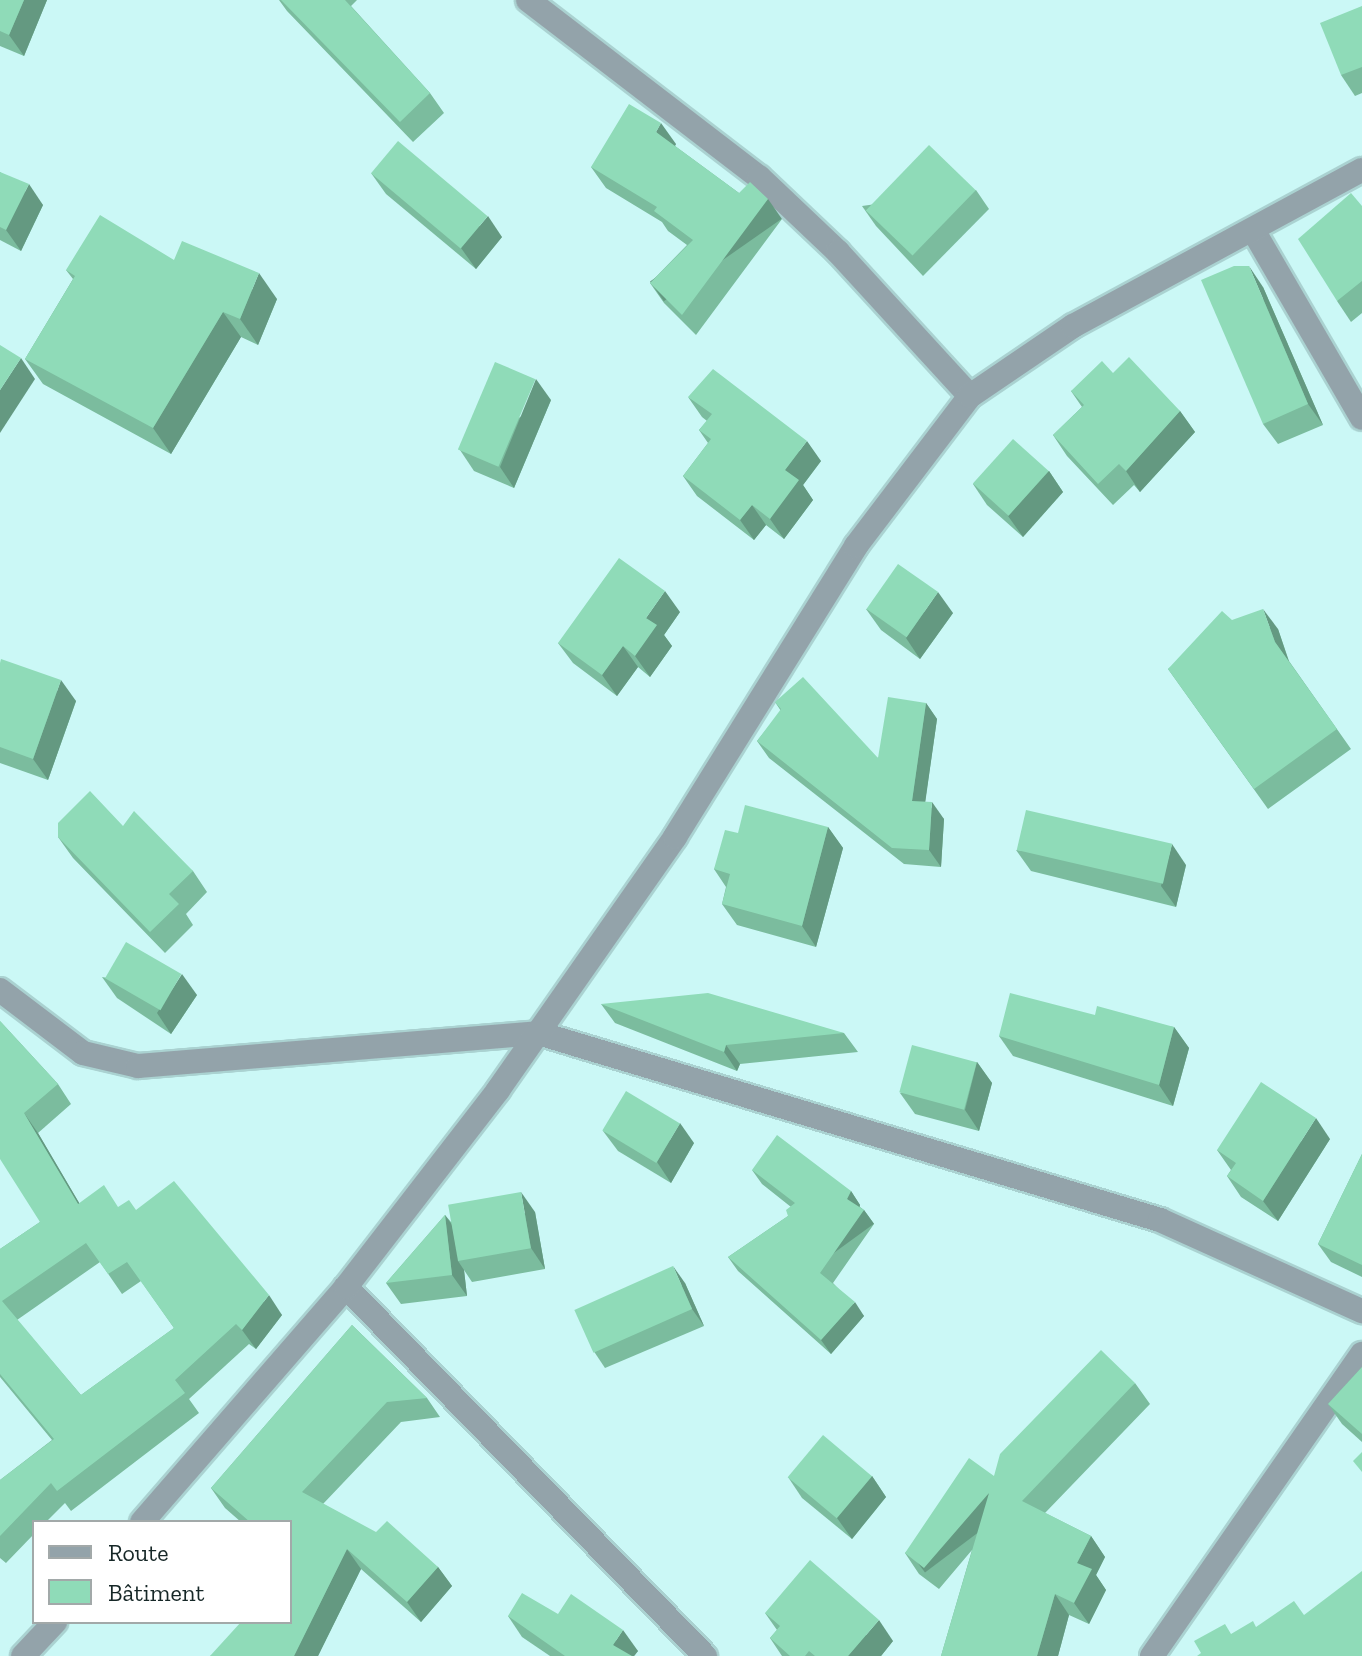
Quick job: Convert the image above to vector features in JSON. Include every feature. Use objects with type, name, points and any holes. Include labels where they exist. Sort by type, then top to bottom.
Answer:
[{"type":"street","points":[[528,0],[759,177],[838,252],[970,396]]},
{"type":"street","points":[[144,1520],[346,1287],[538,1033],[675,837],[856,546],[970,396],[1073,326],[1362,170]]},
{"type":"street","points":[[1253,230],[1362,418]]},
{"type":"street","points":[[0,990],[83,1053],[138,1066],[538,1033],[1160,1220],[1362,1311]]},
{"type":"street","points":[[346,1287],[705,1656]]},
{"type":"street","points":[[1152,1656],[1362,1354]]},
{"type":"street","points":[[23,1656],[53,1624]]},
{"type":"building","points":[[0,0],[24,0],[9,35],[0,31]]},
{"type":"building","points":[[281,0],[345,0],[430,93],[400,122]]},
{"type":"building","points":[[1362,6],[1362,67],[1341,75],[1320,23]]},
{"type":"building","points":[[629,104],[661,123],[656,132],[739,193],[750,182],[768,199],[682,315],[650,283],[693,240],[654,211],[657,207],[591,167]]},
{"type":"building","points":[[398,141],[488,216],[461,248],[371,173]]},
{"type":"building","points":[[929,145],[976,190],[913,256],[866,210]]},
{"type":"building","points":[[0,172],[29,184],[6,230],[0,227]]},
{"type":"building","points":[[1351,193],[1362,206],[1362,281],[1337,301],[1298,239]]},
{"type":"building","points":[[100,215],[174,260],[182,241],[259,273],[240,319],[223,312],[153,428],[25,359],[75,276],[66,270]]},
{"type":"building","points":[[1234,266],[1249,266],[1308,404],[1263,424],[1201,280]]},
{"type":"building","points":[[0,345],[21,358],[0,390]]},
{"type":"building","points":[[1129,357],[1180,411],[1126,471],[1119,464],[1098,484],[1053,435],[1084,405],[1071,391],[1102,361],[1113,373]]},
{"type":"building","points":[[495,362],[536,379],[498,467],[458,449]]},
{"type":"building","points":[[713,369],[807,441],[785,470],[799,480],[770,519],[752,505],[740,520],[683,476],[711,439],[699,430],[712,414],[688,397]]},
{"type":"building","points":[[1013,439],[1049,471],[1009,516],[973,484]]},
{"type":"building","points":[[619,558],[665,591],[646,618],[657,625],[635,656],[623,646],[602,675],[558,643]]},
{"type":"building","points":[[898,564],[938,592],[907,637],[866,609]]},
{"type":"building","points":[[1263,609],[1275,642],[1337,729],[1254,789],[1168,669],[1222,611],[1232,620]]},
{"type":"building","points":[[1,659],[61,680],[33,759],[0,747]]},
{"type":"building","points":[[803,677],[878,758],[888,697],[926,703],[912,801],[932,802],[929,850],[892,848],[757,741],[781,709],[775,702]]},
{"type":"building","points":[[90,791],[123,826],[134,811],[193,871],[169,894],[179,904],[150,932],[58,837],[58,823]]},
{"type":"building","points":[[745,805],[828,827],[802,926],[722,904],[730,874],[714,869],[725,830],[738,833]]},
{"type":"building","points":[[1026,810],[1172,844],[1163,884],[1017,850]]},
{"type":"building","points":[[126,942],[181,974],[160,1010],[105,978]]},
{"type":"building","points":[[708,993],[844,1033],[726,1045],[724,1052],[601,1004]]},
{"type":"building","points":[[1010,993],[1095,1015],[1097,1006],[1174,1027],[1159,1085],[999,1036]]},
{"type":"building","points":[[0,1021],[58,1084],[24,1113],[78,1204],[104,1185],[118,1207],[129,1200],[136,1210],[174,1181],[269,1295],[242,1330],[236,1324],[175,1380],[185,1393],[57,1491],[51,1483],[0,1536],[0,1480],[54,1439],[0,1374],[0,1249],[40,1222],[0,1159]],"holes":[[[86,1243],[108,1274],[127,1262],[174,1328],[81,1395],[2,1301]]]},
{"type":"building","points":[[912,1045],[977,1062],[964,1110],[899,1092]]},
{"type":"building","points":[[1261,1082],[1316,1118],[1263,1201],[1227,1176],[1236,1163],[1217,1150]]},
{"type":"building","points":[[626,1091],[680,1123],[656,1163],[602,1130]]},
{"type":"building","points":[[777,1135],[851,1191],[847,1199],[864,1210],[820,1273],[855,1302],[821,1340],[728,1257],[788,1216],[786,1210],[795,1203],[752,1170]]},
{"type":"building","points":[[1362,1154],[1362,1265],[1318,1244]]},
{"type":"building","points":[[521,1192],[531,1248],[458,1261],[448,1205]]},
{"type":"building","points":[[445,1215],[452,1275],[386,1283]]},
{"type":"building","points":[[673,1266],[692,1309],[593,1353],[574,1310]]},
{"type":"building","points":[[352,1325],[427,1398],[387,1402],[302,1492],[376,1532],[387,1521],[438,1567],[407,1602],[347,1549],[294,1656],[210,1656],[239,1624],[292,1624],[292,1520],[248,1520],[211,1488]]},
{"type":"building","points":[[1101,1350],[1135,1383],[1022,1501],[1091,1536],[1077,1563],[1092,1569],[1074,1603],[1055,1594],[1037,1656],[941,1656],[989,1493],[924,1568],[905,1553],[969,1458],[994,1476],[1000,1454]]},
{"type":"building","points":[[1362,1367],[1362,1434],[1328,1404]]},
{"type":"building","points":[[823,1435],[872,1476],[837,1518],[788,1477]]},
{"type":"building","points":[[1362,1452],[1362,1472],[1353,1461]]},
{"type":"building","points":[[810,1560],[879,1620],[848,1656],[815,1656],[809,1651],[805,1656],[790,1656],[770,1638],[780,1626],[765,1613]]},
{"type":"building","points":[[1362,1571],[1362,1656],[1197,1656],[1201,1653],[1194,1641],[1225,1624],[1231,1634],[1253,1621],[1256,1627],[1294,1601],[1304,1615]]},
{"type":"building","points":[[522,1593],[558,1614],[571,1594],[623,1630],[613,1645],[632,1656],[565,1656],[508,1616]]}]
